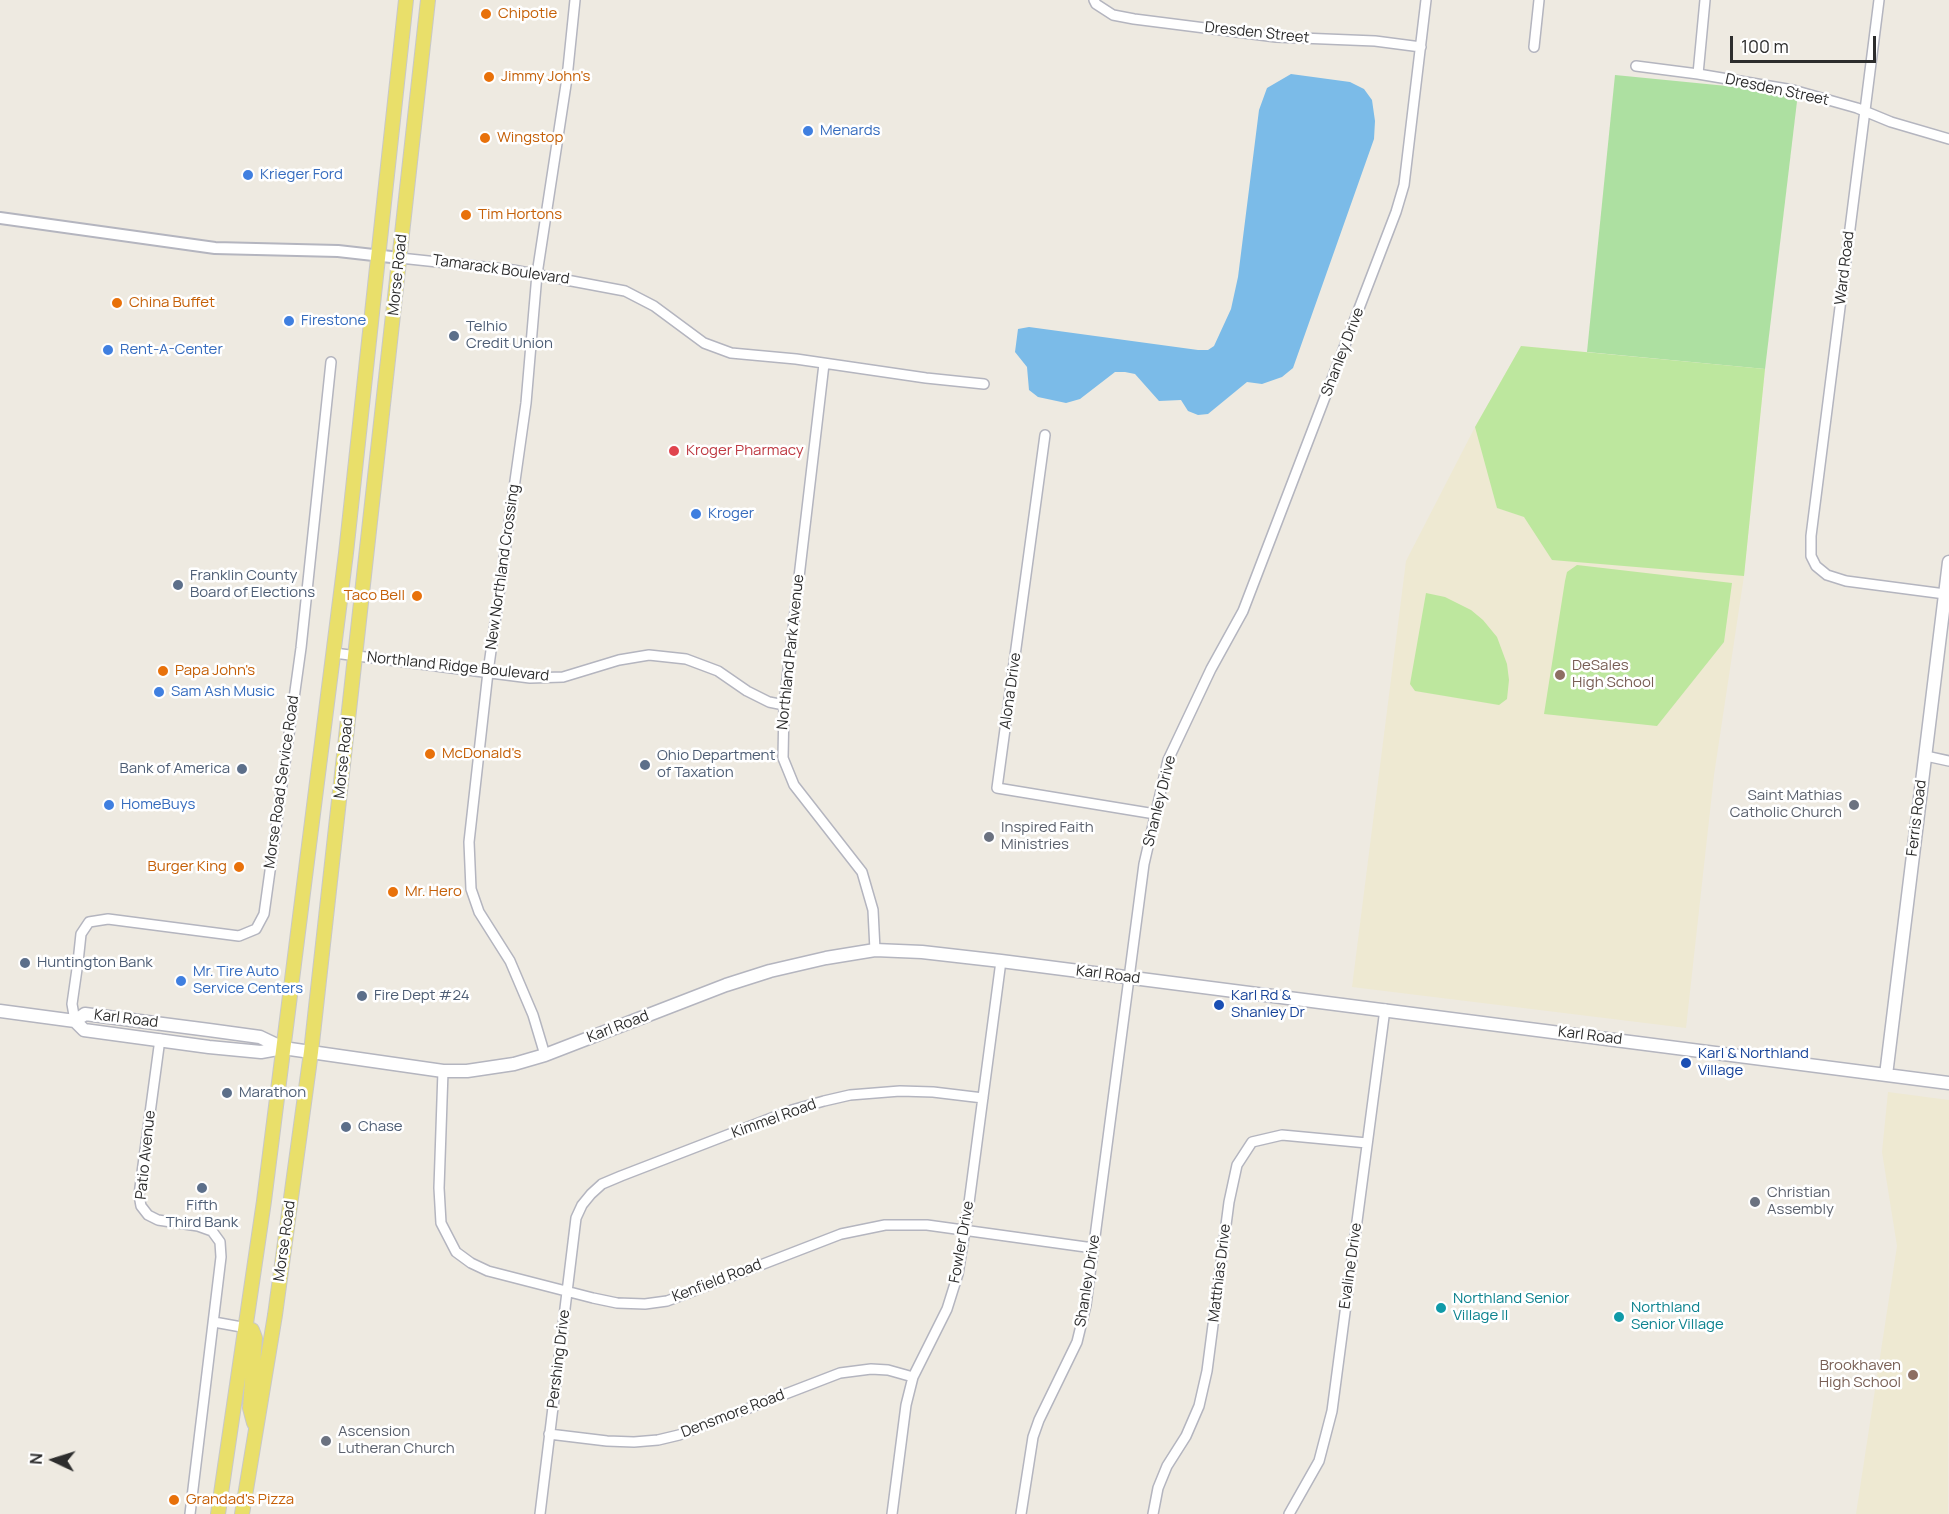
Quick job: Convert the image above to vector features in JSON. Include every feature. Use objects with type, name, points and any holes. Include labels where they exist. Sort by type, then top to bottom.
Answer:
[{"type":"main road","name":"Morse Road","points":[[218,1514],[247,1328],[334,652],[405,0]]},
{"type":"main road","name":"Morse Road","points":[[242,1514],[286,1238],[311,1052],[428,0]]},
{"type":"main road","name":"Ferris Road","points":[[1886,1075],[1949,562]]},
{"type":"main road","name":"Karl Road","points":[[75,1021],[85,1014],[260,1037],[283,1048],[443,1071],[467,1071],[514,1064],[545,1055],[746,979],[798,964],[874,950],[922,952],[1001,961],[1949,1083]]},
{"type":"main road","name":"Karl Road","points":[[0,1011],[75,1021],[84,1030],[210,1047],[261,1052],[283,1048]]},
{"type":"main road","points":[[247,1328],[254,1331],[255,1338],[250,1408],[256,1429]]},
{"type":"street","name":"New Northland Crossing","points":[[545,1055],[533,1015],[510,961],[479,912],[471,889],[469,842],[488,672],[526,403],[537,274],[569,64],[575,0]]},
{"type":"street","name":"Shanley Drive","points":[[1021,1514],[1038,1419],[1077,1342],[1086,1305],[1144,864],[1168,760],[1211,669],[1243,611],[1396,212],[1404,185],[1425,0]]},
{"type":"street","points":[[1534,47],[1539,0]]},
{"type":"street","points":[[1698,74],[1705,0]]},
{"type":"street","name":"Ward Road","points":[[1879,0],[1811,536],[1811,556],[1816,567],[1827,575],[1846,581],[1945,594]]},
{"type":"street","name":"Dresden Street","points":[[1095,2],[1113,15],[1134,19],[1276,37],[1356,40],[1421,47]]},
{"type":"street","name":"Dresden Street","points":[[1636,66],[1793,90],[1949,139]]},
{"type":"street","name":"Tamarack Boulevard","points":[[0,218],[215,248],[338,251],[471,264],[537,274],[625,291],[654,306],[704,343],[731,353],[796,359],[984,384]]},
{"type":"street","name":"Morse Road Service Road","points":[[75,1021],[72,1004],[81,934],[89,922],[108,919],[239,936],[256,929],[264,914],[301,648],[331,362]]},
{"type":"street","name":"Northland Park Avenue","points":[[824,364],[784,705],[783,758],[794,785],[862,872],[873,910],[874,950]]},
{"type":"street","name":"Alona Drive","points":[[1045,435],[997,788],[1155,814]]},
{"type":"street","name":"Northland Ridge Boulevard","points":[[334,652],[530,678],[563,677],[619,660],[649,655],[686,659],[718,671],[747,692],[769,702],[784,705]]},
{"type":"street","points":[[1926,756],[1949,761]]},
{"type":"street","name":"Fowler Drive","points":[[892,1514],[902,1424],[914,1377],[947,1309],[958,1274],[966,1230],[1001,961]]},
{"type":"street","name":"Evaline Drive","points":[[1289,1514],[1318,1461],[1332,1411],[1385,1010]]},
{"type":"street","name":"Patio Avenue","points":[[160,1039],[140,1195],[141,1206],[148,1215],[158,1220],[198,1226],[212,1231],[220,1242],[221,1257],[190,1514]]},
{"type":"street","name":"Kenfield Road","points":[[443,1071],[439,1188],[441,1222],[456,1252],[471,1263],[488,1271],[567,1291],[632,1304],[667,1300],[841,1234],[864,1228],[899,1224],[966,1230],[1093,1248]]},
{"type":"street","name":"Kimmel Road","points":[[582,1205],[602,1184],[811,1104],[850,1095],[900,1091],[983,1098]]},
{"type":"street","name":"Matthias Drive","points":[[1153,1514],[1158,1488],[1167,1466],[1186,1436],[1199,1406],[1207,1371],[1229,1202],[1237,1165],[1251,1142],[1282,1135],[1367,1143]]},
{"type":"street","name":"Pershing Drive","points":[[540,1514],[576,1218],[582,1205]]},
{"type":"street","points":[[214,1322],[247,1328]]},
{"type":"street","name":"Densmore Road","points":[[549,1434],[607,1441],[658,1440],[679,1435],[840,1373],[871,1369],[888,1370],[914,1377]]},
{"type":"shaded area","name":"DeSales High School","points":[[1521,346],[1765,369],[1744,576],[1714,775],[1686,1028],[1352,987],[1406,561],[1475,427]]},
{"type":"shaded area","name":"Brookhaven High School","points":[[1888,1092],[1949,1100],[1948,1514],[1856,1514],[1897,1246],[1882,1152]]},
{"type":"green space","points":[[1615,75],[1798,93],[1765,369],[1587,352]]},
{"type":"green space","points":[[1521,346],[1765,369],[1744,576],[1552,560],[1524,517],[1497,508],[1475,427]]},
{"type":"green space","points":[[1577,565],[1732,583],[1724,642],[1657,726],[1544,714],[1565,581],[1567,572]]},
{"type":"green space","points":[[1426,593],[1445,597],[1471,610],[1497,637],[1507,664],[1509,680],[1507,699],[1499,705],[1415,691],[1410,684]]},
{"type":"water","points":[[1291,74],[1350,82],[1364,89],[1372,100],[1375,121],[1374,139],[1293,368],[1282,377],[1262,384],[1247,382],[1208,414],[1198,415],[1188,411],[1181,400],[1159,401],[1135,374],[1125,372],[1115,372],[1080,399],[1066,403],[1038,397],[1029,390],[1027,367],[1015,352],[1018,329],[1029,327],[1198,350],[1208,350],[1214,346],[1231,309],[1238,277],[1259,110],[1267,88]]},
{"type":"place","name":"Chipotle","points":[[486,14]]},
{"type":"place","name":"Jimmy John's","points":[[489,77]]},
{"type":"place","name":"Menards","points":[[808,131]]},
{"type":"place","name":"Wingstop","points":[[485,138]]},
{"type":"place","name":"Krieger Ford","points":[[248,175]]},
{"type":"place","name":"Tim Hortons","points":[[466,215]]},
{"type":"place","name":"China Buffet","points":[[117,303]]},
{"type":"place","name":"Firestone","points":[[289,321]]},
{"type":"place","name":"Telhio Credit Union","points":[[454,336]]},
{"type":"place","name":"Rent-A-Center","points":[[108,350]]},
{"type":"place","name":"Kroger Pharmacy","points":[[674,451]]},
{"type":"place","name":"Kroger","points":[[696,514]]},
{"type":"place","name":"Franklin County Board of Elections","points":[[178,585]]},
{"type":"place","name":"Taco Bell","points":[[417,596]]},
{"type":"place","name":"Papa John's","points":[[163,671]]},
{"type":"place","name":"DeSales High School","points":[[1560,675]]},
{"type":"place","name":"Sam Ash Music","points":[[159,692]]},
{"type":"place","name":"McDonald's","points":[[430,754]]},
{"type":"place","name":"Ohio Department of Taxation","points":[[645,765]]},
{"type":"place","name":"Bank of America","points":[[242,769]]},
{"type":"place","name":"HomeBuys","points":[[109,805]]},
{"type":"place","name":"Saint Mathias Catholic Church","points":[[1854,805]]},
{"type":"place","name":"Inspired Faith Ministries","points":[[989,837]]},
{"type":"place","name":"Burger King","points":[[239,867]]},
{"type":"place","name":"Mr. Hero","points":[[393,892]]},
{"type":"place","name":"Huntington Bank","points":[[25,963]]},
{"type":"place","name":"Mr. Tire Auto Service Centers","points":[[181,981]]},
{"type":"place","name":"Fire Dept #24","points":[[362,996]]},
{"type":"place","name":"Karl Rd & Shanley Dr","points":[[1219,1005]]},
{"type":"place","name":"Karl & Northland Village","points":[[1686,1063]]},
{"type":"place","name":"Marathon","points":[[227,1093]]},
{"type":"place","name":"Chase","points":[[346,1127]]},
{"type":"place","name":"Fifth Third Bank","points":[[202,1188]]},
{"type":"place","name":"Christian Assembly","points":[[1755,1202]]},
{"type":"place","name":"Northland Senior Village II","points":[[1441,1308]]},
{"type":"place","name":"Northland Senior Village","points":[[1619,1317]]},
{"type":"place","name":"Brookhaven High School","points":[[1913,1375]]},
{"type":"place","name":"Ascension Lutheran Church","points":[[326,1441]]},
{"type":"place","name":"Grandad's Pizza","points":[[174,1500]]}]
